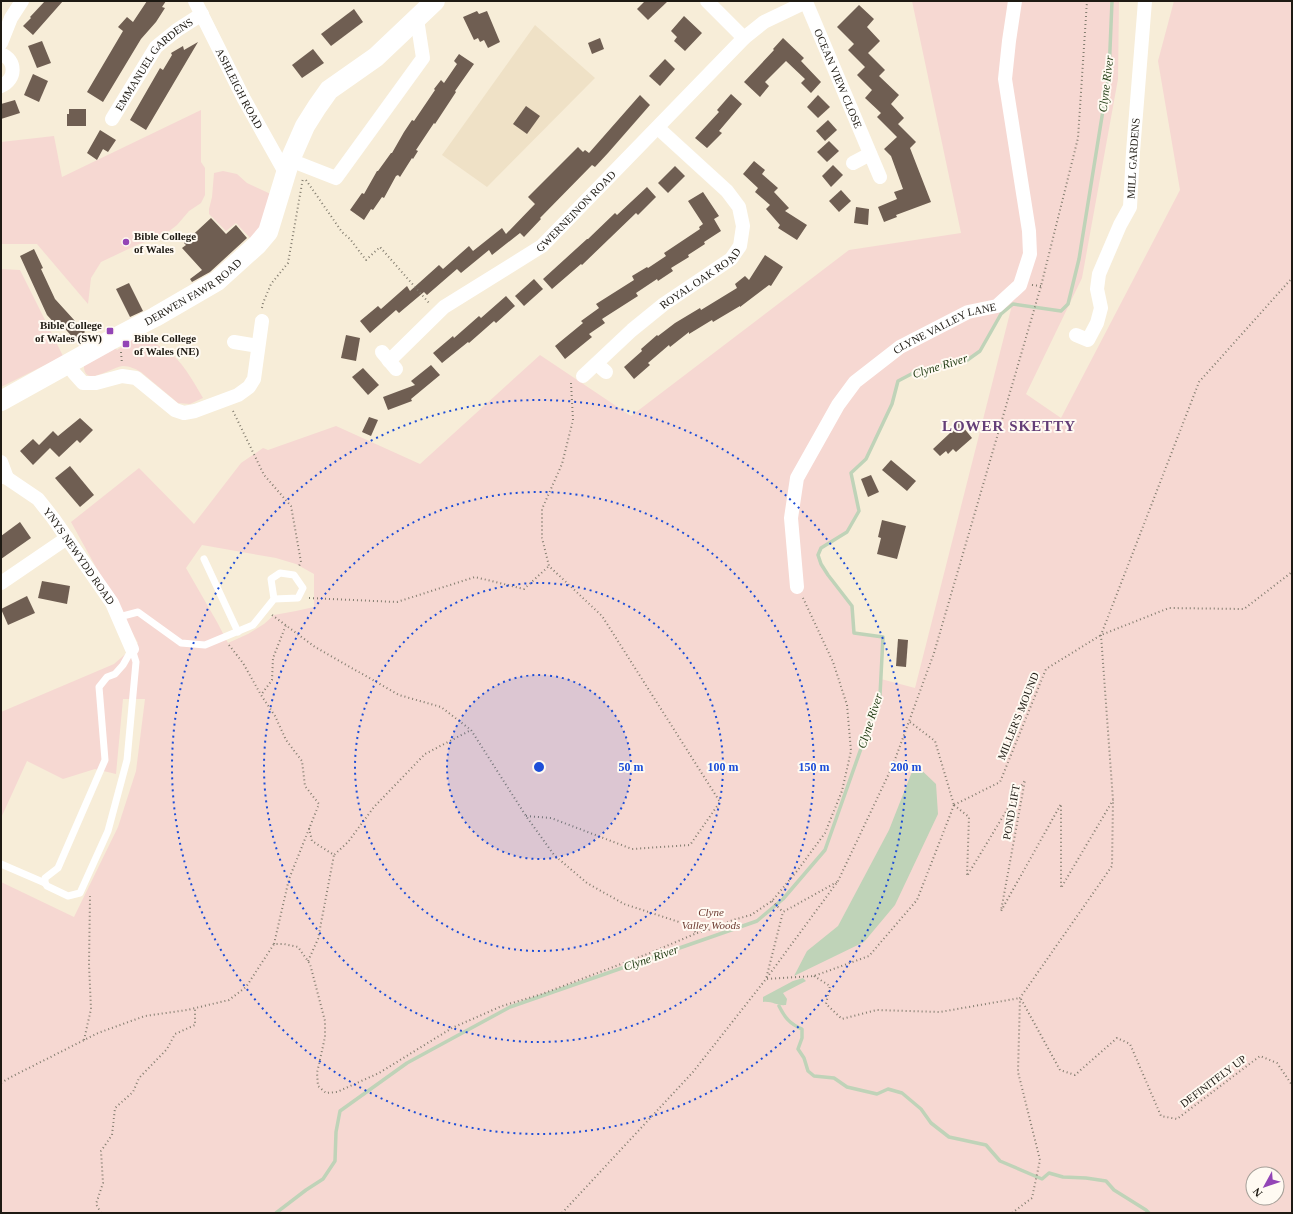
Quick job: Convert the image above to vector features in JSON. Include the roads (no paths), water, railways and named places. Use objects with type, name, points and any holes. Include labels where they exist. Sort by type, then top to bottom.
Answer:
[{"type":"main road","name":"DERWEN FAWR ROAD","points":[[1,401],[67,363],[155,317],[217,282],[258,245],[268,232],[288,167],[305,126],[330,90],[376,57],[435,1]]},
{"type":"street","points":[[1,43],[6,14],[22,1]]},
{"type":"street","name":"ASHLEIGH ROAD","points":[[195,1],[244,99],[288,167]]},
{"type":"street","points":[[707,1],[744,38]]},
{"type":"street","name":"CLYNE VALLEY LANE","points":[[797,587],[791,518],[797,478],[838,405],[851,387],[855,382],[900,347],[968,312],[997,306],[1020,285],[1030,254],[1030,231],[1005,79],[1015,1]]},
{"type":"street","name":"MILL GARDENS","points":[[1076,335],[1088,340],[1097,323],[1101,308],[1097,289],[1099,274],[1120,225],[1130,206],[1133,144],[1145,1]]},
{"type":"street","name":"GWERNEINON ROAD","points":[[389,360],[444,307],[542,246],[744,38],[764,22],[806,2]]},
{"type":"street","name":"OCEAN VIEW CLOSE","points":[[806,2],[880,177]]},
{"type":"street","name":"EMMANUEL GARDENS","points":[[112,119],[156,47],[202,14]]},
{"type":"street","points":[[288,167],[336,178],[423,58],[417,19]]},
{"type":"street","points":[[1,54],[9,59],[13,70],[9,81],[1,86]]},
{"type":"street","name":"ROYAL OAK ROAD","points":[[583,376],[601,368],[632,330],[664,304],[731,259],[740,246],[743,226],[739,207],[727,191],[658,128]]},
{"type":"street","points":[[853,163],[870,154]]},
{"type":"street","points":[[67,363],[83,383],[96,383],[122,376],[136,378],[175,410],[184,413],[195,411],[238,395],[249,387],[254,379],[262,322]]},
{"type":"street","points":[[234,342],[258,346]]},
{"type":"street","name":"YNYS NEWYDD ROAD","points":[[1,462],[4,477],[38,499],[53,518],[112,603],[132,648]]},
{"type":"street","points":[[1,583],[67,538]]},
{"type":"lane","points":[[204,559],[238,632]]},
{"type":"lane","points":[[119,617],[138,612],[181,643],[205,645],[252,625],[266,611],[274,599],[271,579],[280,573],[294,575],[303,588],[298,598],[274,599]]},
{"type":"lane","points":[[1,864],[45,883],[47,886],[68,896],[80,893],[108,831],[128,760],[136,662],[132,648]]},
{"type":"lane","points":[[45,883],[45,878],[58,868],[105,760],[100,686],[107,677],[115,674],[123,665],[132,648]]},
{"type":"waterway","name":"Clyne River","points":[[276,1213],[323,1179],[335,1161],[336,1132],[340,1111],[407,1063],[510,1007],[757,921],[783,899],[825,850],[880,695],[883,637],[854,633],[852,606],[828,575],[821,564],[818,555],[821,548],[847,532],[859,511],[851,473],[866,459],[892,404],[898,381],[919,370],[966,361],[980,351],[1001,314],[1013,304],[1061,311],[1068,304],[1079,259],[1109,73],[1112,1]]},
{"type":"waterway","points":[[779,1006],[788,1020],[802,1029],[802,1038],[798,1049],[804,1058],[808,1071],[814,1076],[834,1078],[847,1087],[877,1094],[888,1089],[902,1093],[921,1109],[931,1123],[949,1137],[986,1145],[1000,1161],[1042,1179],[1049,1173],[1063,1177],[1106,1181],[1114,1190],[1149,1213]]},
{"type":"place","name":"Bible College of Wales","points":[[126,242]]},
{"type":"place","name":"Bible College of Wales (SW)","points":[[110,331]]},
{"type":"place","name":"Bible College of Wales (NE)","points":[[126,344]]},
{"type":"district","name":"LOWER SKETTY","points":[[1009,426]]},
{"type":"park label","name":"Clyne Valley Woods","points":[[711,918]]}]
